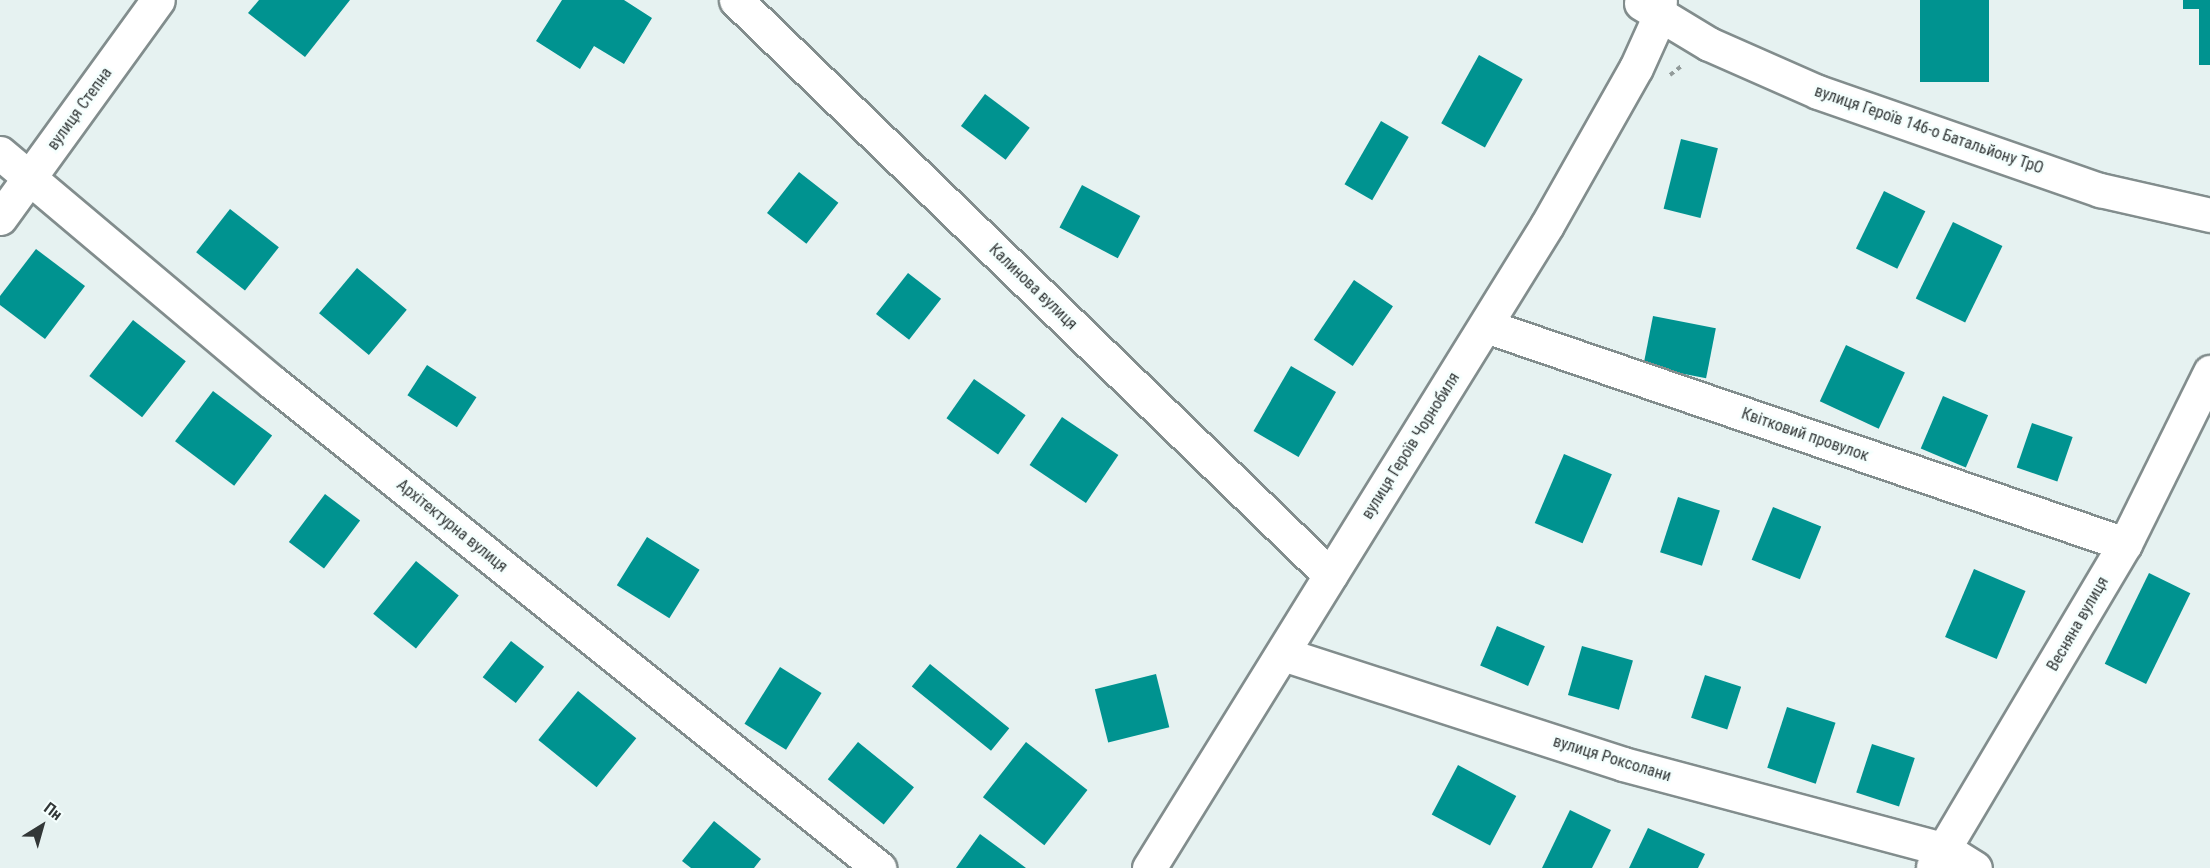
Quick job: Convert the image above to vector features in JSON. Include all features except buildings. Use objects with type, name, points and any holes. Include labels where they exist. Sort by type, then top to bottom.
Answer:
[{"type":"street","name":"вулиця Степна","points":[[0,218],[158,0]]},
{"type":"street","name":"Калинова вулиця","points":[[736,0],[1330,575]]},
{"type":"street","name":"вулиця Героїв Чорнобиля","points":[[1149,868],[1486,326],[1636,68],[1652,6]]},
{"type":"street","name":"вулиця Героїв 146-о Батальйону ТрО","points":[[1652,6],[1709,44],[1829,96],[2100,190],[2210,215]]},
{"type":"street","name":"Архітектурна вулиця","points":[[0,153],[272,382],[879,868]]},
{"type":"street","name":"Квітковий провулок","points":[[1486,326],[2125,544]]},
{"type":"street","name":"Весняна вулиця","points":[[1939,859],[2125,544],[2210,372]]},
{"type":"street","name":"вулиця Роксолани","points":[[1283,654],[1623,764],[1975,868]]}]
